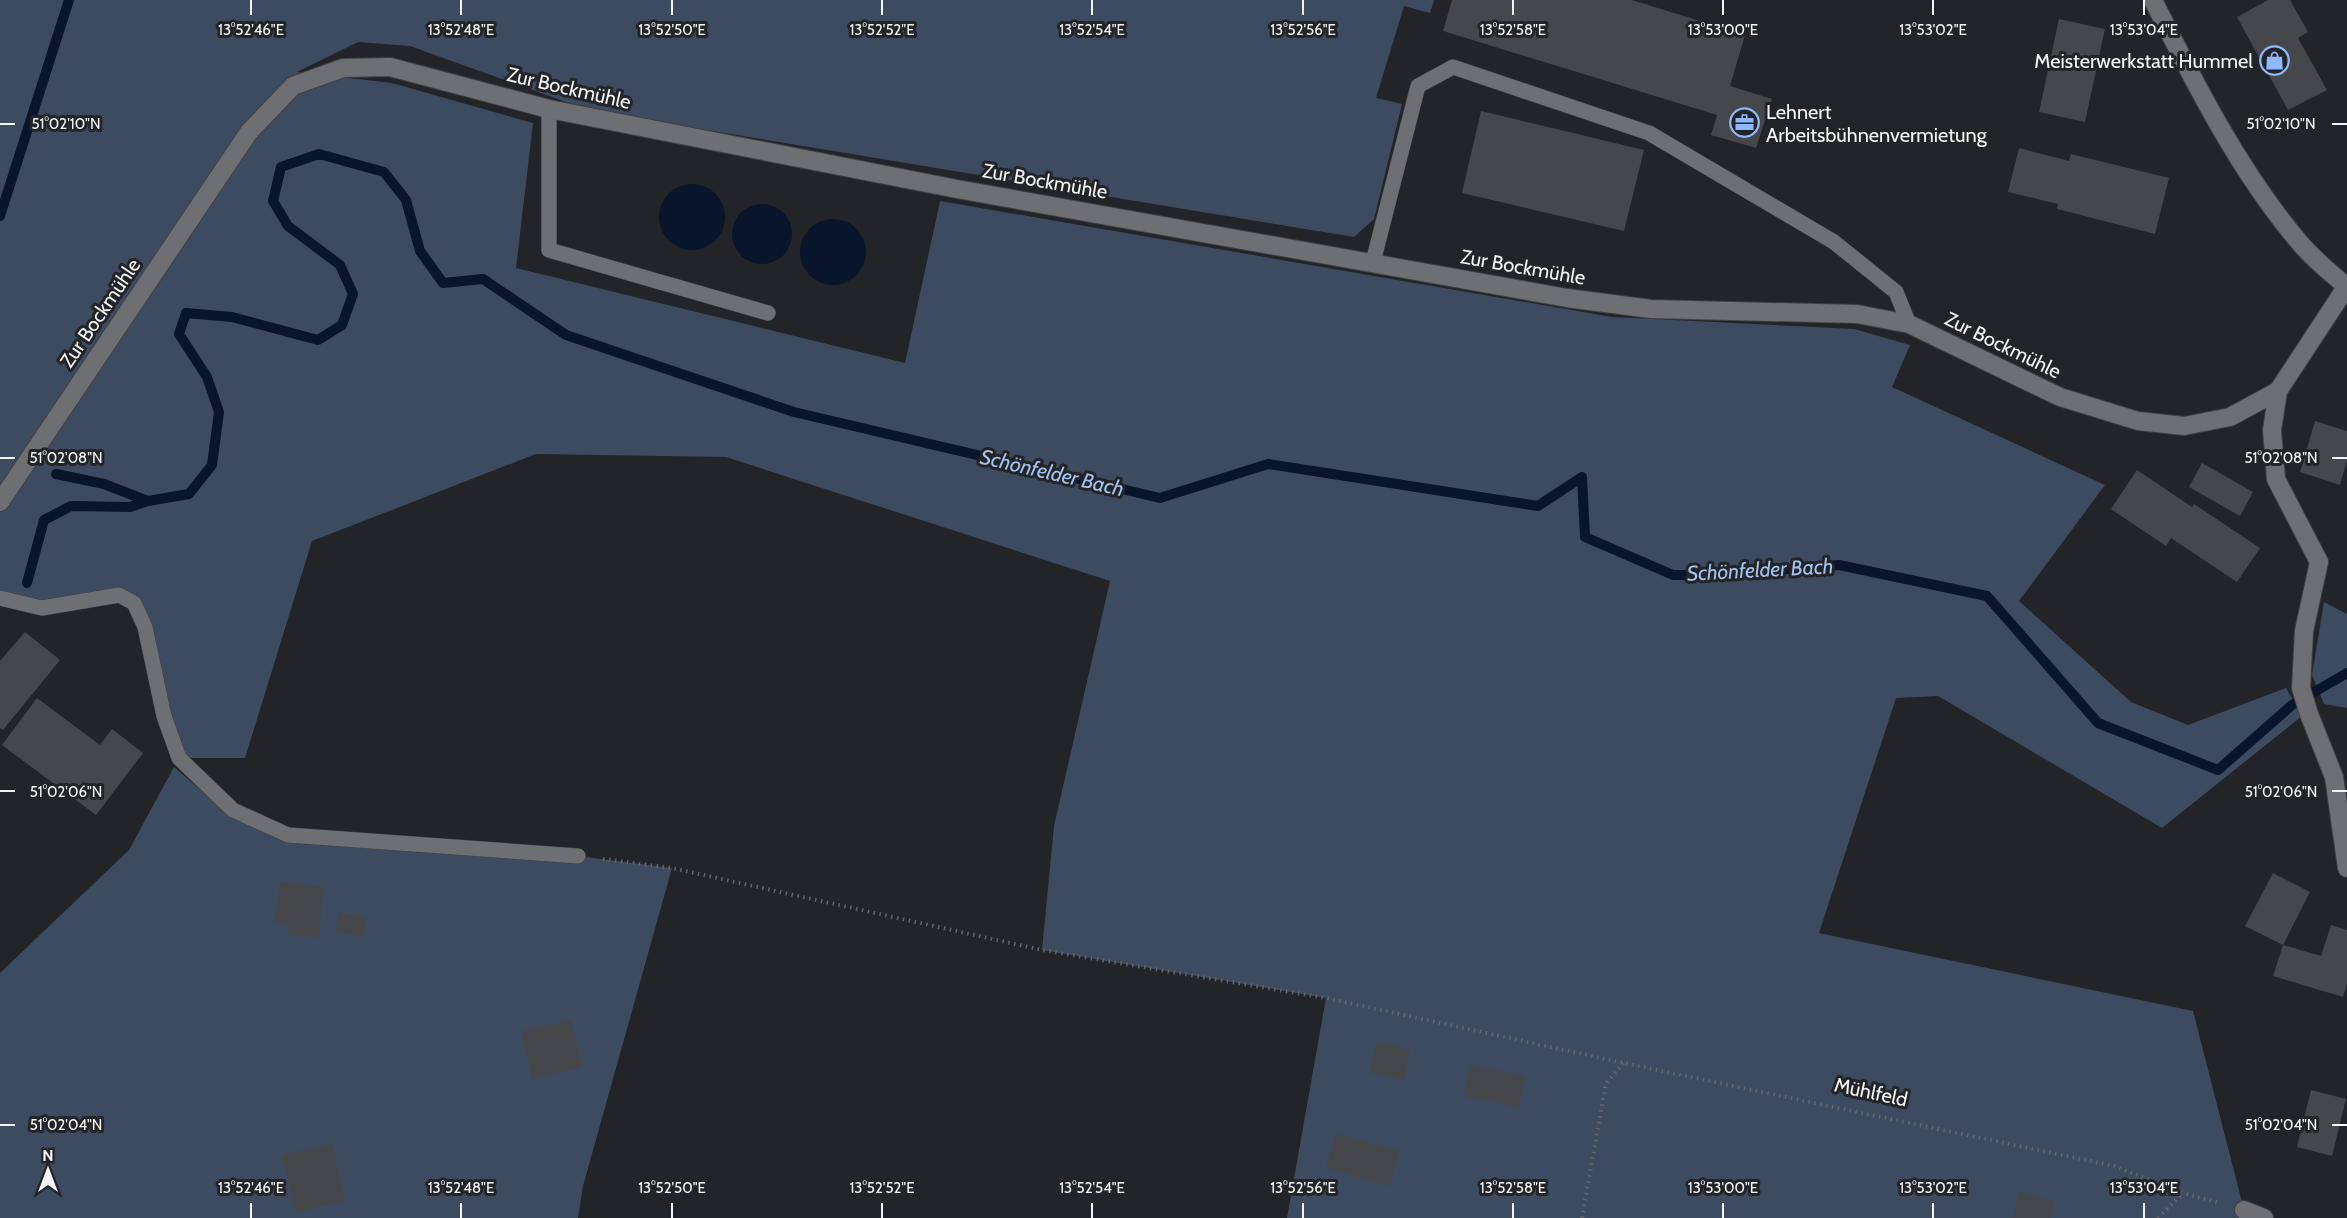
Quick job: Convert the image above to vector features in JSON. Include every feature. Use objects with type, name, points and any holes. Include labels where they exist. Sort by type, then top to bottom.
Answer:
[{"type":"street","points":[[2153,0],[2197,88],[2263,195],[2301,244],[2347,286]]},
{"type":"street","name":"Zur Bockmühle","points":[[0,502],[249,132],[293,87],[343,68],[390,67],[549,109],[957,189],[1568,298],[1639,307],[1857,314],[1909,324],[2060,397],[2138,421],[2184,426],[2230,417],[2278,392]]},
{"type":"street","name":"Zur Bockmühle","points":[[2347,286],[2278,392],[2272,430],[2276,478],[2319,562],[2304,631],[2301,688],[2334,777],[2347,868]]},
{"type":"street","points":[[2244,1210],[2264,1218]]},
{"type":"lane","points":[[1373,262],[1418,87],[1453,67],[1649,133],[1834,242],[1896,292],[1909,324]]},
{"type":"lane","points":[[549,109],[549,250],[768,313]]},
{"type":"lane","points":[[0,597],[42,608],[119,595],[134,603],[145,627],[164,716],[179,758],[233,810],[288,834],[578,856]]},
{"type":"path","name":"Mühlfeld","points":[[578,856],[672,868],[1042,950],[1326,998],[2114,1167],[2183,1193],[2244,1210]]},
{"type":"path","points":[[1582,1218],[1606,1083],[1624,1063]]},
{"type":"path","points":[[2158,1218],[2183,1193]]},
{"type":"shaded area","points":[[0,0],[1434,0],[1430,13],[1404,6],[1376,98],[1402,104],[1374,219],[1354,237],[591,111],[410,46],[358,42],[297,72],[392,83],[533,123],[516,268],[905,363],[940,201],[1612,317],[1854,329],[1910,345],[1892,387],[2105,485],[2019,601],[2131,702],[2188,725],[2286,688],[2302,716],[2162,828],[1938,696],[1896,698],[1819,933],[2193,1011],[2244,1210],[2264,1218],[1287,1218],[1326,998],[1042,950],[1054,826],[1110,581],[726,457],[536,454],[312,541],[245,758],[179,758],[145,627],[119,595],[42,608],[0,598]]},
{"type":"shaded area","points":[[685,184],[699,184],[711,189],[720,198],[725,217],[723,230],[716,241],[699,250],[685,250],[673,245],[664,236],[659,224],[659,210],[664,198],[673,189]]},
{"type":"shaded area","points":[[756,204],[768,204],[779,209],[787,217],[792,234],[790,246],[779,259],[768,264],[756,264],[745,259],[737,251],[732,240],[732,228],[737,217],[745,209]]},
{"type":"shaded area","points":[[826,219],[840,219],[852,224],[861,233],[866,252],[864,265],[857,276],[840,285],[826,285],[814,280],[805,271],[800,259],[800,245],[805,233],[814,224]]},
{"type":"shaded area","points":[[2324,602],[2347,614],[2347,708],[2324,704],[2312,675]]},
{"type":"shaded area","points":[[174,767],[232,817],[288,835],[578,856],[672,868],[583,1186],[578,1218],[0,1218],[0,973],[129,850]]},
{"type":"building","points":[[1452,0],[1632,0],[1745,35],[1730,86],[1772,99],[1756,148],[1711,135],[1717,115],[1443,31]]},
{"type":"building","points":[[2268,0],[2290,0],[2308,32],[2298,38],[2327,90],[2288,110],[2237,17]]},
{"type":"building","points":[[2059,19],[2105,29],[2085,122],[2039,112]]},
{"type":"building","points":[[1481,111],[1644,150],[1624,231],[1462,193]]},
{"type":"building","points":[[2019,148],[2069,161],[2071,154],[2169,178],[2155,234],[2057,209],[2058,204],[2008,192]]},
{"type":"building","points":[[2315,421],[2347,431],[2347,460],[2340,485],[2300,472]]},
{"type":"building","points":[[2202,463],[2253,492],[2240,516],[2189,487]]},
{"type":"building","points":[[2137,470],[2192,507],[2194,504],[2260,548],[2237,582],[2171,538],[2166,546],[2111,509]]},
{"type":"building","points":[[25,632],[60,660],[3,730],[0,728],[0,661]]},
{"type":"building","points":[[37,698],[100,745],[112,729],[143,753],[96,815],[2,745]]},
{"type":"building","points":[[2273,873],[2310,892],[2283,945],[2245,926]]},
{"type":"building","points":[[280,882],[324,887],[318,938],[288,934],[290,924],[274,922]]},
{"type":"building","points":[[338,913],[366,917],[364,936],[336,932]]},
{"type":"building","points":[[2331,925],[2347,930],[2347,984],[2343,997],[2273,976],[2283,945],[2321,956]]},
{"type":"building","points":[[571,1020],[582,1067],[532,1079],[521,1031]]},
{"type":"building","points":[[1376,1042],[1410,1049],[1404,1080],[1370,1073]]},
{"type":"building","points":[[1470,1065],[1525,1076],[1519,1107],[1464,1096]]},
{"type":"building","points":[[2311,1090],[2346,1099],[2332,1156],[2297,1147]]},
{"type":"building","points":[[1336,1133],[1399,1151],[1390,1186],[1326,1168]]},
{"type":"building","points":[[332,1144],[345,1201],[295,1212],[282,1155]]},
{"type":"building","points":[[2019,1192],[2054,1201],[2050,1218],[2013,1218]]},
{"type":"waterway","points":[[0,216],[69,0]]},
{"type":"waterway","name":"Schönfelder Bach","points":[[148,501],[189,494],[212,465],[219,412],[207,377],[179,334],[186,313],[232,317],[318,340],[342,325],[353,294],[340,265],[288,226],[273,201],[281,167],[319,154],[384,172],[406,200],[420,251],[443,283],[483,279],[566,335],[794,412],[1160,498],[1268,464],[1538,506],[1582,477],[1585,537],[1673,575],[1709,575],[1839,565],[1987,596],[2098,723],[2218,770],[2292,705],[2347,673]]},
{"type":"waterway","points":[[27,583],[44,520],[71,506],[130,507],[148,501],[104,484],[56,474]]},
{"type":"place","name":"Meisterwerkstatt Hummel","points":[[2274,61]]},
{"type":"place","name":"Lehnert Arbeitsbühnenvermietung","points":[[1745,123]]}]
